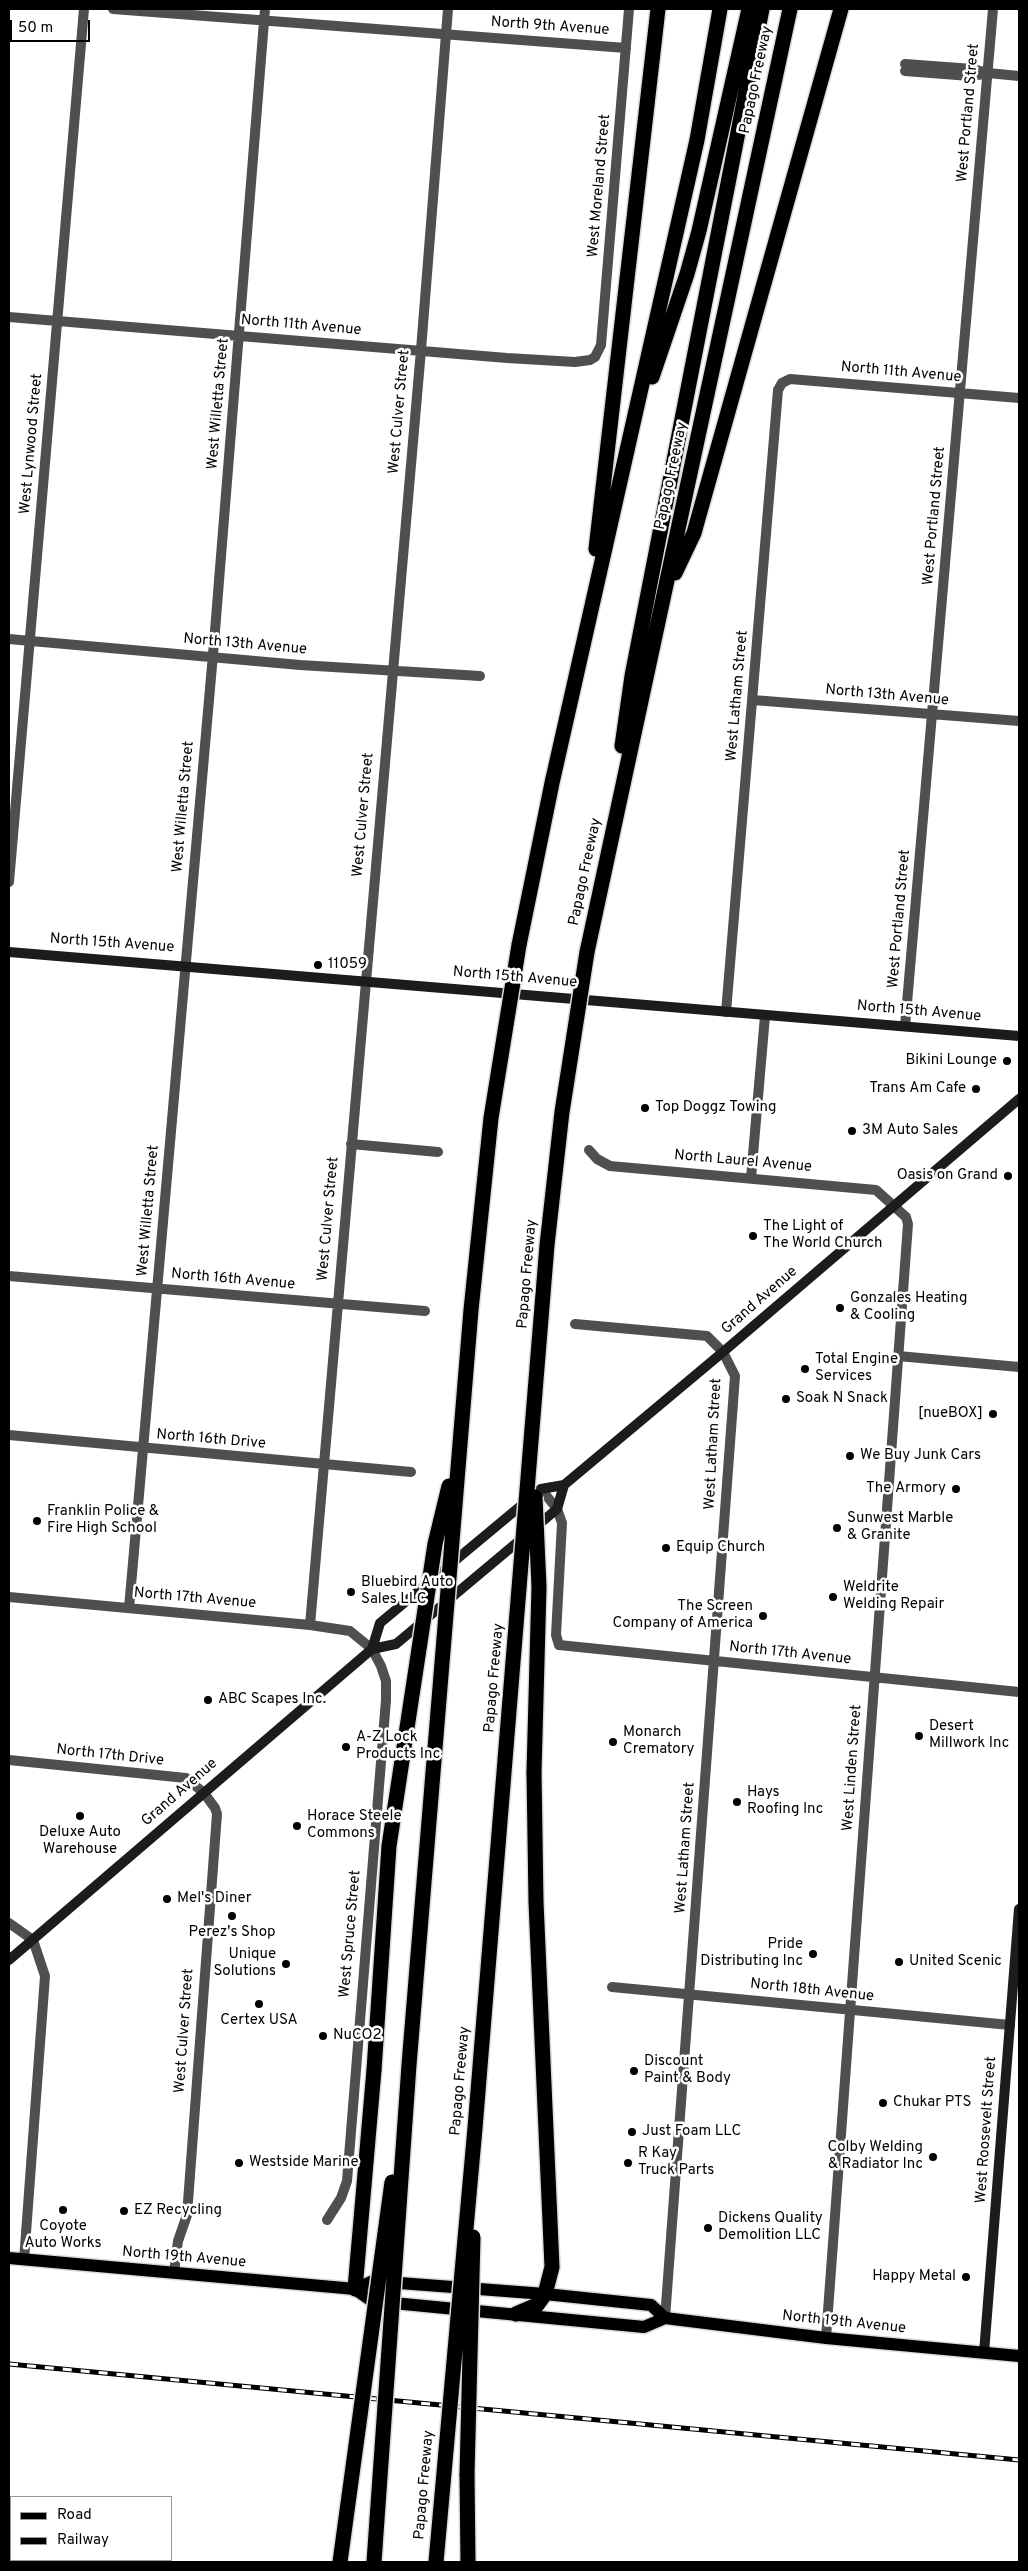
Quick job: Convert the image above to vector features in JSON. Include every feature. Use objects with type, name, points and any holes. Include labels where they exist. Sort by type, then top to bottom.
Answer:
[{"type":"highway","points":[[587,628],[610,443],[623,305],[658,9]]},
{"type":"highway","points":[[374,2562],[409,2065],[460,1444],[485,1171],[519,945],[587,628],[698,131],[720,9]]},
{"type":"highway","points":[[628,449],[694,248],[749,9]]},
{"type":"highway","points":[[608,846],[632,676],[762,9]]},
{"type":"highway","name":"Papago Freeway","points":[[436,2562],[475,2128],[554,1176],[587,952],[608,846],[790,9]]},
{"type":"highway","points":[[664,594],[694,533],[841,9]]},
{"type":"highway","points":[[516,2314],[537,2305],[545,2294],[552,2267],[543,2018],[536,1902],[534,1788],[539,1587],[533,1430]]},
{"type":"highway","points":[[355,2289],[374,2070],[389,1846],[434,1544],[460,1444]]},
{"type":"highway","points":[[340,2562],[409,2065]]},
{"type":"highway","points":[[468,2558],[467,2474],[475,2128]]},
{"type":"main road","name":"North 15th Avenue","points":[[9,952],[185,965],[765,1016],[1019,1036]]},
{"type":"main road","name":"Grand Avenue","points":[[564,1485],[1019,1099]]},
{"type":"main road","points":[[372,1649],[380,1623],[541,1489],[564,1485],[557,1509]]},
{"type":"main road","name":"Grand Avenue","points":[[9,1960],[372,1649],[396,1644],[557,1509]]},
{"type":"main road","name":"West Roosevelt Street","points":[[984,2353],[1019,1909]]},
{"type":"main road","name":"North 19th Avenue","points":[[9,2258],[355,2289],[373,2281],[545,2294],[651,2305],[665,2318]]},
{"type":"main road","name":"North 19th Avenue","points":[[355,2289],[372,2301],[644,2327],[665,2318],[826,2338],[1019,2356]]},
{"type":"street","name":"West Lynwood Street","points":[[9,882],[28,640],[58,321],[84,9]]},
{"type":"street","name":"North 9th Avenue","points":[[113,9],[626,48]]},
{"type":"street","name":"West Willetta Street","points":[[129,1608],[240,336],[265,9]]},
{"type":"street","name":"West Culver Street","points":[[310,1625],[336,1304],[421,350],[448,9]]},
{"type":"street","name":"West Moreland Street","points":[[590,360],[595,357],[601,345],[629,9]]},
{"type":"street","name":"West Portland Street","points":[[904,1026],[961,394],[993,9]]},
{"type":"street","points":[[905,67],[970,76],[988,74],[1019,76]]},
{"type":"street","name":"North 11th Avenue","points":[[9,317],[565,362],[590,360]]},
{"type":"street","name":"North 11th Avenue","points":[[782,384],[790,379],[1019,398]]},
{"type":"street","name":"West Latham Street","points":[[726,1012],[778,390],[782,384]]},
{"type":"street","name":"North 13th Avenue","points":[[9,639],[212,658],[480,676]]},
{"type":"street","name":"North 13th Avenue","points":[[753,700],[1019,721]]},
{"type":"street","points":[[750,1178],[765,1016]]},
{"type":"street","points":[[351,1144],[438,1152]]},
{"type":"street","name":"North Laurel Avenue","points":[[589,1150],[597,1159],[610,1166],[876,1190],[894,1205]]},
{"type":"street","name":"West Linden Street","points":[[826,2338],[852,2010],[908,1224],[906,1217],[894,1205]]},
{"type":"street","name":"North 16th Avenue","points":[[9,1276],[424,1312]]},
{"type":"street","points":[[575,1324],[707,1336],[723,1352]]},
{"type":"street","name":"West Latham Street","points":[[665,2318],[691,1994],[735,1376],[723,1352]]},
{"type":"street","points":[[898,1356],[1019,1367]]},
{"type":"street","name":"North 16th Drive","points":[[9,1435],[411,1472]]},
{"type":"street","points":[[541,1489],[557,1509]]},
{"type":"street","name":"North 17th Avenue","points":[[557,1509],[562,1523],[556,1634],[558,1645],[1019,1692]]},
{"type":"street","name":"North 17th Avenue","points":[[9,1597],[310,1625],[350,1631],[372,1649]]},
{"type":"street","name":"West Spruce Street","points":[[327,2220],[341,2198],[347,2181],[385,1710],[386,1682],[372,1649]]},
{"type":"street","name":"North 17th Drive","points":[[9,1760],[186,1778],[204,1793]]},
{"type":"street","name":"West Culver Street","points":[[174,2273],[178,2243],[187,2215],[217,1814],[204,1793]]},
{"type":"street","points":[[9,1924],[33,1940],[45,1976],[24,2260]]},
{"type":"street","name":"North 18th Avenue","points":[[612,1987],[1010,2025]]},
{"type":"railway","points":[[9,2364],[1019,2460]]},
{"type":"place","name":"11059","points":[[318,965]]},
{"type":"place","name":"Bikini Lounge","points":[[1007,1061]]},
{"type":"place","name":"Trans Am Cafe","points":[[976,1089]]},
{"type":"place","name":"Top Doggz Towing","points":[[645,1108]]},
{"type":"place","name":"3M Auto Sales","points":[[852,1131]]},
{"type":"place","name":"Oasis on Grand","points":[[1008,1176]]},
{"type":"place","name":"The Light of The World Church","points":[[753,1236]]},
{"type":"place","name":"Gonzales Heating & Cooling","points":[[840,1308]]},
{"type":"place","name":"Total Engine Services","points":[[805,1369]]},
{"type":"place","name":"Soak N Snack","points":[[786,1399]]},
{"type":"place","name":"[nueBOX]","points":[[993,1414]]},
{"type":"place","name":"We Buy Junk Cars","points":[[850,1456]]},
{"type":"place","name":"The Armory","points":[[956,1489]]},
{"type":"place","name":"Franklin Police & Fire High School","points":[[37,1521]]},
{"type":"place","name":"Sunwest Marble & Granite","points":[[837,1528]]},
{"type":"place","name":"Equip Church","points":[[666,1548]]},
{"type":"place","name":"Bluebird Auto Sales LLC","points":[[351,1592]]},
{"type":"place","name":"Weldrite Welding Repair","points":[[833,1597]]},
{"type":"place","name":"The Screen Company of America","points":[[763,1616]]},
{"type":"place","name":"ABC Scapes Inc.","points":[[208,1700]]},
{"type":"place","name":"Desert Millwork Inc","points":[[919,1736]]},
{"type":"place","name":"Monarch Crematory","points":[[613,1742]]},
{"type":"place","name":"A-Z Lock Products Inc","points":[[346,1747]]},
{"type":"place","name":"Hays Roofing Inc","points":[[737,1802]]},
{"type":"place","name":"Deluxe Auto Warehouse","points":[[80,1816]]},
{"type":"place","name":"Horace Steele Commons","points":[[297,1826]]},
{"type":"place","name":"Mel's Diner","points":[[167,1899]]},
{"type":"place","name":"Perez's Shop","points":[[232,1916]]},
{"type":"place","name":"Pride Distributing Inc","points":[[813,1954]]},
{"type":"place","name":"United Scenic","points":[[899,1962]]},
{"type":"place","name":"Unique Solutions","points":[[286,1964]]},
{"type":"place","name":"Certex USA","points":[[259,2004]]},
{"type":"place","name":"NuCO2","points":[[323,2036]]},
{"type":"place","name":"Discount Paint & Body","points":[[634,2071]]},
{"type":"place","name":"Chukar PTS","points":[[883,2103]]},
{"type":"place","name":"Just Foam LLC","points":[[632,2132]]},
{"type":"place","name":"Colby Welding & Radiator Inc","points":[[933,2157]]},
{"type":"place","name":"Westside Marine","points":[[239,2163]]},
{"type":"place","name":"R Kay Truck Parts","points":[[628,2163]]},
{"type":"place","name":"Coyote Auto Works","points":[[63,2210]]},
{"type":"place","name":"EZ Recycling","points":[[124,2211]]},
{"type":"place","name":"Dickens Quality Demolition LLC","points":[[708,2228]]},
{"type":"place","name":"Happy Metal","points":[[966,2277]]}]
